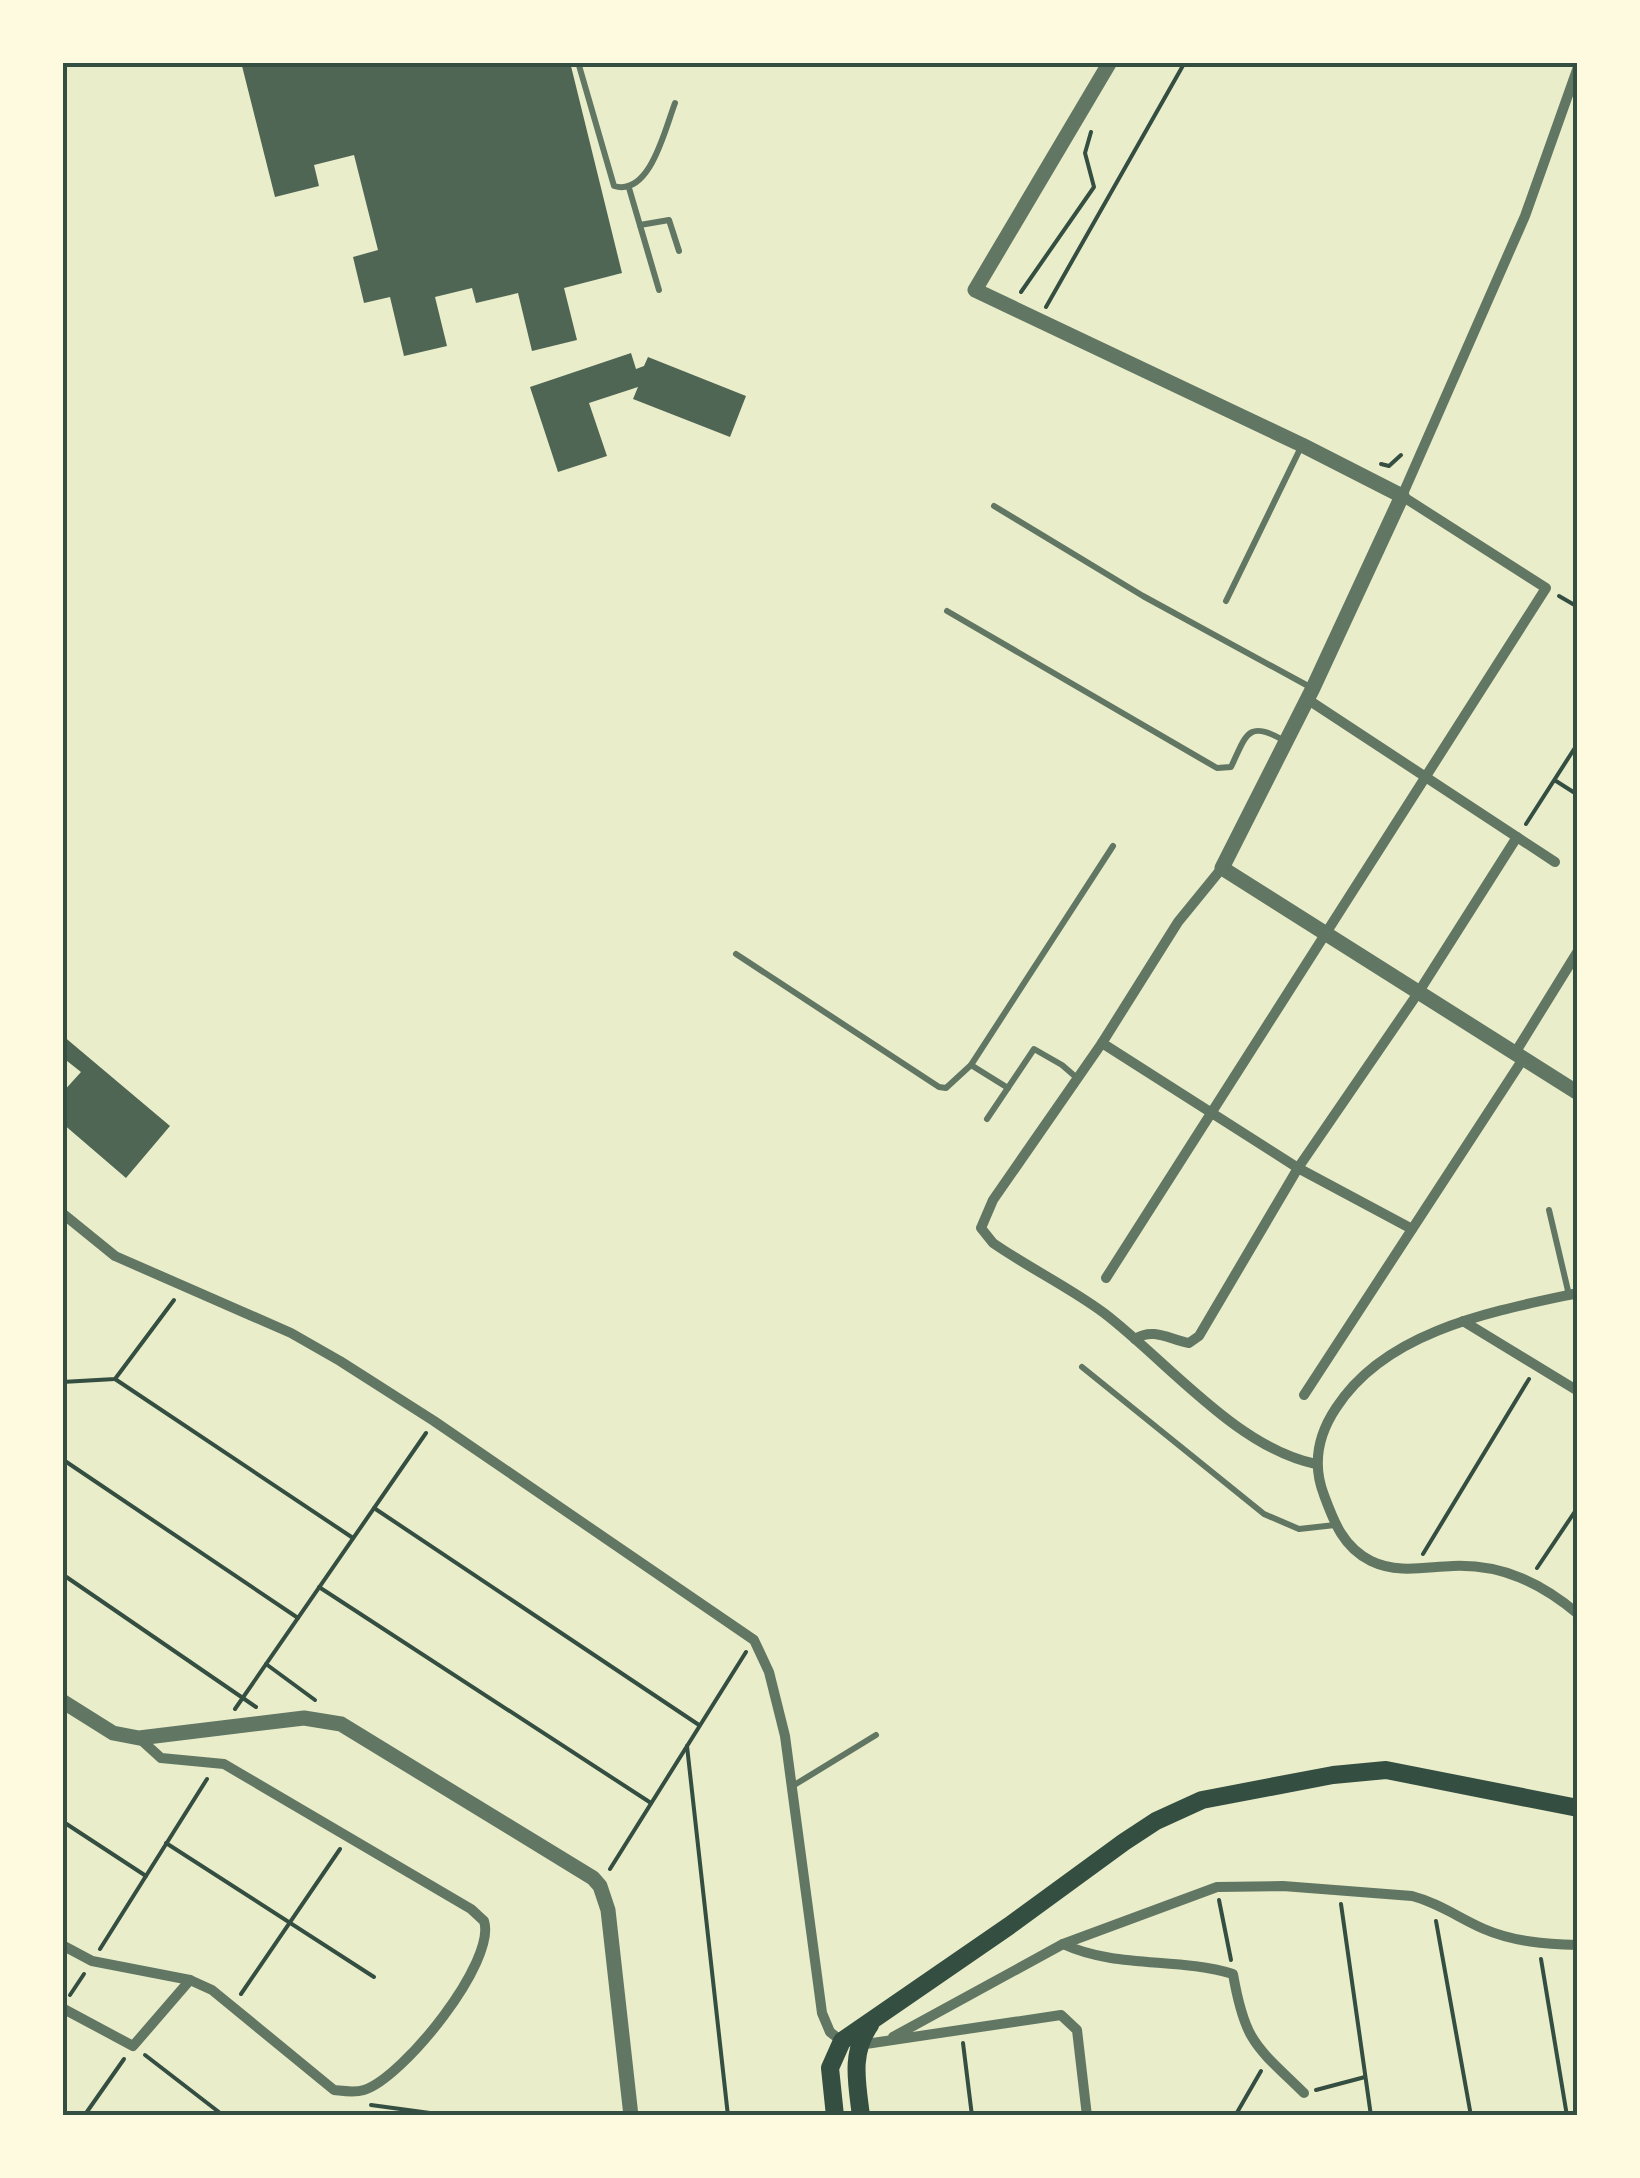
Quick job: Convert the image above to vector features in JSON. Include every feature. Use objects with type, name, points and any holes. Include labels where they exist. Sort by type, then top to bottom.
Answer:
[{"type":"main road","points":[[835,2116],[830,2068],[870,2024],[1124,1842],[1202,1800],[1334,1775],[1386,1770],[1578,1808]]},
{"type":"main road","points":[[850,2043],[856,2063],[860,2116]]},
{"type":"street","points":[[1106,1278],[1546,588],[1402,496],[976,290],[1110,62]]},
{"type":"street","points":[[1316,1464],[1295,1460],[1250,1438],[1136,1339],[1090,1303],[993,1243],[982,1228],[993,1200],[1102,1042],[1178,922],[1222,868],[1310,694],[1402,496],[1525,216],[1578,67]]},
{"type":"street","points":[[1310,694],[1556,862]]},
{"type":"street","points":[[1136,1339],[1154,1333],[1189,1344],[1195,1341],[1298,1168],[1518,837]]},
{"type":"street","points":[[1222,868],[1578,1093]]},
{"type":"street","points":[[1304,1395],[1519,1056],[1578,951]]},
{"type":"street","points":[[1102,1042],[1298,1168],[1412,1229]]},
{"type":"street","points":[[62,1213],[115,1256],[291,1333],[434,1421],[754,1640],[777,1696],[822,2014],[830,2032],[850,2043],[885,2041],[1054,2015],[1067,2018],[1077,2030],[1088,2116]]},
{"type":"street","points":[[1573,1294],[1463,1321],[1395,1354],[1358,1382],[1328,1421],[1316,1464],[1342,1538],[1369,1560],[1388,1567],[1484,1567],[1508,1571],[1578,1614]]},
{"type":"street","points":[[1463,1321],[1578,1391]]},
{"type":"street","points":[[62,1701],[113,1733],[139,1738],[326,1714],[582,1870],[600,1886],[608,1910],[630,2116]]},
{"type":"street","points":[[62,1945],[92,1960],[190,1980],[212,1990],[334,2090],[366,2090],[400,2065],[461,1994],[474,1974],[487,1940],[479,1914],[348,1837],[217,1762],[161,1758],[139,1738]]},
{"type":"street","points":[[885,2041],[1063,1944],[1217,1888],[1248,1885],[1339,1889],[1433,1901],[1493,1933],[1539,1944],[1578,1945]]},
{"type":"street","points":[[1063,1944],[1090,1956],[1192,1964],[1233,1974],[1240,2016],[1251,2041],[1304,2093]]},
{"type":"street","points":[[62,2008],[133,2046],[190,1980]]},
{"type":"lane","points":[[578,62],[614,186],[629,188],[643,180],[675,103]]},
{"type":"lane","points":[[629,188],[659,290]]},
{"type":"lane","points":[[640,225],[670,220],[679,251]]},
{"type":"lane","points":[[1226,602],[1302,445]]},
{"type":"lane","points":[[994,506],[1310,694]]},
{"type":"lane","points":[[947,611],[1216,768],[1231,767],[1246,735],[1253,730],[1264,729],[1286,742]]},
{"type":"lane","points":[[736,954],[938,1087],[953,1085],[972,1065],[1113,846]]},
{"type":"lane","points":[[987,1119],[1034,1049],[1077,1078]]},
{"type":"lane","points":[[972,1065],[1008,1088]]},
{"type":"lane","points":[[1549,1210],[1573,1294]]},
{"type":"lane","points":[[1082,1368],[1264,1514],[1299,1529],[1335,1525]]},
{"type":"lane","points":[[790,1788],[876,1734]]},
{"type":"path","points":[[1038,320],[1184,62]]},
{"type":"path","points":[[1020,292],[1094,188],[1085,154],[1098,120]]},
{"type":"path","points":[[1038,300],[1056,309]]},
{"type":"path","points":[[1374,462],[1389,466],[1399,459],[1407,442]]},
{"type":"path","points":[[1546,588],[1578,607]]},
{"type":"path","points":[[1518,837],[1578,743]]},
{"type":"path","points":[[1554,780],[1578,794]]},
{"type":"path","points":[[116,1379],[182,1288]]},
{"type":"path","points":[[1414,1569],[1537,1366]]},
{"type":"path","points":[[62,1382],[116,1379],[353,1538]]},
{"type":"path","points":[[222,1728],[434,1421]]},
{"type":"path","points":[[62,1459],[298,1618]]},
{"type":"path","points":[[1528,1580],[1578,1507]]},
{"type":"path","points":[[374,1508],[699,1725]]},
{"type":"path","points":[[62,1574],[276,1722]]},
{"type":"path","points":[[319,1588],[651,1803]]},
{"type":"path","points":[[600,1886],[754,1640]]},
{"type":"path","points":[[266,1664],[326,1714]]},
{"type":"path","points":[[687,1746],[728,2116]]},
{"type":"path","points":[[62,2008],[217,1762]]},
{"type":"path","points":[[62,1821],[146,1876]]},
{"type":"path","points":[[233,2006],[348,1837]]},
{"type":"path","points":[[166,1843],[374,1977]]},
{"type":"path","points":[[1217,1888],[1233,1974]]},
{"type":"path","points":[[1339,1889],[1371,2116]]},
{"type":"path","points":[[1433,1901],[1470,2116]]},
{"type":"path","points":[[1539,1944],[1568,2116]]},
{"type":"path","points":[[962,2029],[972,2116]]},
{"type":"path","points":[[84,2116],[133,2046],[224,2116]]},
{"type":"path","points":[[1235,2116],[1268,2058]]},
{"type":"path","points":[[1304,2093],[1365,2077]]},
{"type":"path","points":[[366,2090],[366,2104],[452,2116]]},
{"type":"building","points":[[241,62],[570,62],[622,273],[564,288],[577,340],[532,351],[518,293],[476,303],[472,288],[435,297],[447,346],[404,356],[390,297],[364,303],[353,257],[378,250],[354,155],[314,165],[319,186],[275,197]]},
{"type":"building","points":[[631,353],[636,369],[644,366],[648,357],[746,396],[730,437],[633,399],[638,387],[589,403],[607,456],[558,472],[530,387]]},
{"type":"building","points":[[62,1035],[170,1126],[126,1178],[62,1123],[66,1117],[62,1114],[62,1093],[81,1072],[62,1057]]}]
